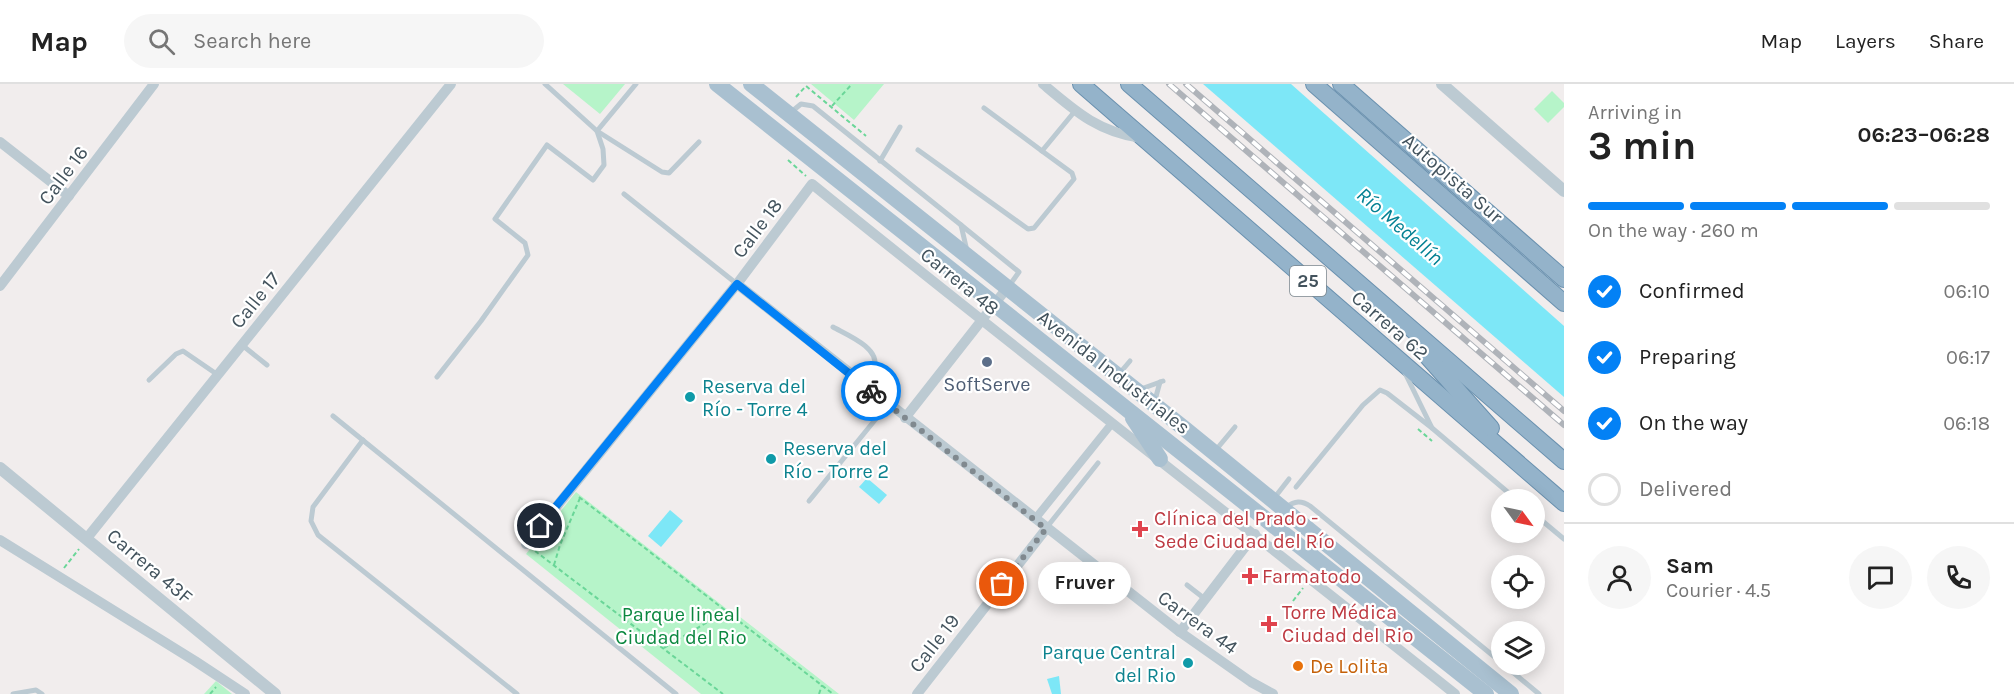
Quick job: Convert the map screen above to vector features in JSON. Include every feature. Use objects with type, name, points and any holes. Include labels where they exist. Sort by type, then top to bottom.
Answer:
[{"type":"highway","name":"Carrera 62","points":[[1081,84],[1564,503]]},
{"type":"highway","name":"Carrera 62","points":[[1129,84],[1564,461]]},
{"type":"highway","name":"Autopista Sur","points":[[1314,84],[1564,303]]},
{"type":"highway","name":"Autopista Sur","points":[[1341,84],[1564,279]]},
{"type":"highway","points":[[1372,294],[1535,477]]},
{"type":"main road","name":"Avenida Industriales","points":[[717,84],[1486,694]]},
{"type":"main road","name":"Avenida Industriales","points":[[751,84],[1214,453],[1511,694]]},
{"type":"main road","points":[[1126,408],[1160,459]]},
{"type":"street","name":"Calle 16","points":[[0,286],[154,84]]},
{"type":"street","name":"Calle 17","points":[[87,538],[451,84]]},
{"type":"street","points":[[1043,84],[1075,111],[1098,126],[1121,135],[1144,139]]},
{"type":"street","points":[[1442,84],[1564,191]]},
{"type":"street","points":[[0,142],[69,196]]},
{"type":"street","name":"Calle 18","points":[[526,544],[737,284],[812,184]]},
{"type":"street","name":"Carrera 48","points":[[812,184],[981,321],[1255,534],[1449,692]]},
{"type":"street","name":"Carrera 44","points":[[737,284],[1180,632],[1251,682],[1273,694]]},
{"type":"street","points":[[905,418],[1007,288]]},
{"type":"street","points":[[1035,519],[1109,427]]},
{"type":"street","name":"Carrera 43F","points":[[0,468],[87,538],[268,692]]},
{"type":"street","name":"Calle 19","points":[[917,694],[1046,529]]},
{"type":"street","points":[[1180,632],[1255,534]]},
{"type":"street","points":[[0,540],[245,694]]},
{"type":"lane","points":[[545,84],[597,131],[662,172],[669,173],[699,142]]},
{"type":"lane","points":[[597,131],[636,84]]},
{"type":"lane","points":[[789,114],[801,104],[813,106],[1019,272],[1007,288]]},
{"type":"lane","points":[[918,150],[1028,229],[1034,228],[1074,179],[1072,173],[984,108]]},
{"type":"lane","points":[[1042,151],[1075,111]]},
{"type":"lane","points":[[880,161],[900,127]]},
{"type":"lane","points":[[436,377],[481,321],[528,255],[525,243],[495,219],[548,145],[593,180],[604,165],[603,150],[597,131]]},
{"type":"lane","points":[[624,194],[737,284]]},
{"type":"lane","points":[[961,225],[969,258]]},
{"type":"lane","points":[[833,327],[869,347],[875,366],[862,384]]},
{"type":"lane","points":[[242,345],[267,365]]},
{"type":"lane","points":[[149,380],[176,354],[183,351],[218,375]]},
{"type":"lane","points":[[1399,360],[1432,428]]},
{"type":"lane","points":[[1118,376],[1130,361]]},
{"type":"lane","points":[[1136,391],[1161,381],[1154,405]]},
{"type":"lane","points":[[1296,487],[1363,405],[1380,390],[1432,428],[1504,489]]},
{"type":"lane","points":[[809,501],[888,404]]},
{"type":"lane","points":[[333,416],[675,694]]},
{"type":"lane","points":[[1214,453],[1235,427]]},
{"type":"lane","points":[[363,440],[313,507],[310,521],[318,535],[517,694]]},
{"type":"lane","points":[[1046,529],[1098,463]]},
{"type":"lane","points":[[1277,505],[1289,479]]},
{"type":"lane","points":[[1277,505],[1300,501],[1310,506],[1491,655]]},
{"type":"lane","points":[[1545,523],[1564,539]]},
{"type":"lane","points":[[1187,585],[1205,599]]},
{"type":"lane","points":[[1516,675],[1539,694]]},
{"type":"lane","points":[[13,694],[36,690],[42,694]]},
{"type":"path","points":[[831,107],[852,84]]},
{"type":"path","points":[[570,490],[833,694]]},
{"type":"path","points":[[554,565],[580,498]]},
{"type":"path","points":[[59,575],[87,538]]},
{"type":"path","points":[[526,544],[723,694]]},
{"type":"path","points":[[664,648],[726,611]]},
{"type":"path","points":[[819,694],[822,685]]},
{"type":"green space","points":[[563,84],[625,84],[600,114]]},
{"type":"green space","points":[[811,84],[884,84],[854,120]]},
{"type":"green space","points":[[1552,91],[1564,103],[1564,107],[1548,123],[1534,109]]},
{"type":"green space","name":"Parque lineal Ciudad del Rio","points":[[576,492],[839,694],[701,694],[526,554]]},
{"type":"green space","points":[[216,681],[232,694],[204,694]]},
{"type":"water","name":"Río Medellín","points":[[1203,84],[1291,84],[1564,326],[1564,397]]},
{"type":"water","points":[[867,478],[887,495],[879,504],[859,487]]},
{"type":"water","points":[[670,510],[683,521],[661,547],[648,536]]},
{"type":"water","points":[[1059,676],[1061,694],[1052,694],[1047,679]]},
{"type":"railway","points":[[1169,84],[1564,425]]},
{"type":"railway","points":[[1186,84],[1564,411]]},
{"type":"way so far","points":[[871,391],[1046,529],[1002,584]]},
{"type":"place","name":"SoftServe","points":[[987,362]]},
{"type":"place","name":"Reserva del Río - Torre 4","points":[[690,397]]},
{"type":"place","name":"Reserva del Río - Torre 2","points":[[771,459]]},
{"type":"place","name":"Clínica del Prado - Sede Ciudad del Río","points":[[1140,529]]},
{"type":"place","name":"Farmatodo","points":[[1250,576]]},
{"type":"place","name":"Fruver","points":[[1002,584]]},
{"type":"place","name":"Torre Médica Ciudad del Rio","points":[[1269,624]]},
{"type":"place","name":"Parque Central del Rio","points":[[1188,663]]},
{"type":"place","name":"De Lolita","points":[[1298,666]]},
{"type":"route","points":[[540,526],[737,284],[871,391]]}]
